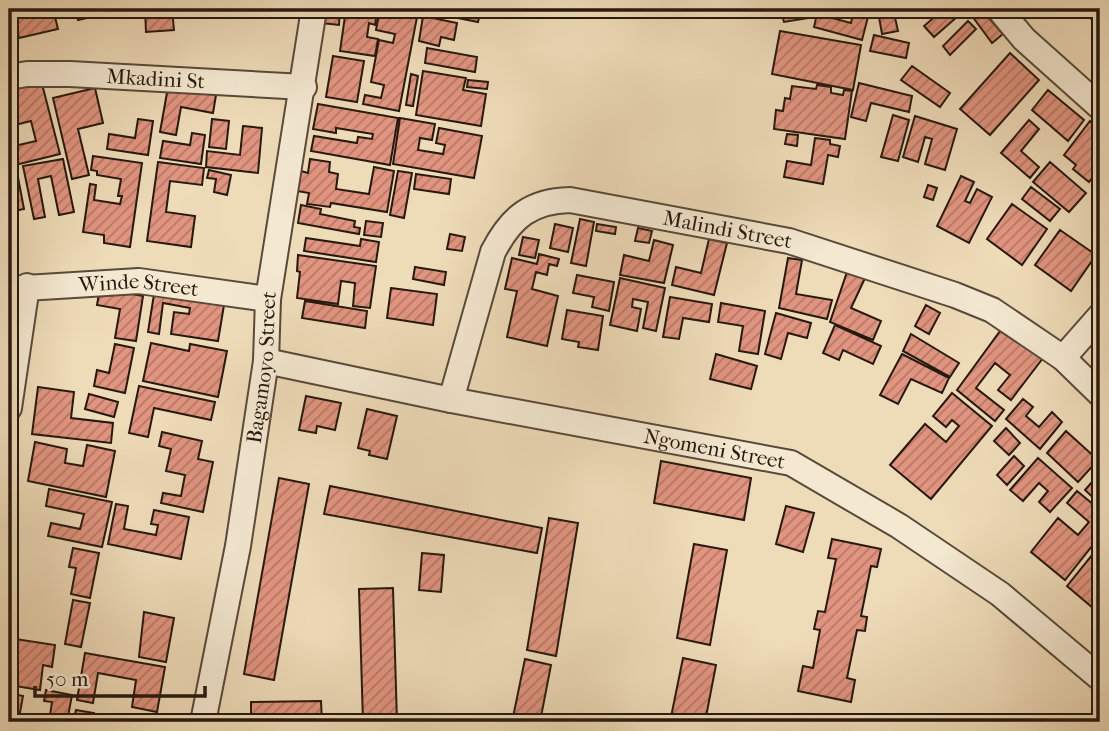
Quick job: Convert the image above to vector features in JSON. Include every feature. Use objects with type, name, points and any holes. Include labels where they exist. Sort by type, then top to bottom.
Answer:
[{"type":"street","name":"Bagamoyo Street","points":[[203,722],[238,546],[267,361],[268,299],[304,87],[314,9]]},
{"type":"street","points":[[999,9],[1024,39],[1100,107]]},
{"type":"street","name":"Mkadini St","points":[[9,77],[69,74],[304,87]]},
{"type":"street","name":"Malindi Street","points":[[451,400],[493,252],[504,232],[525,211],[547,201],[570,200],[789,241],[992,310],[1063,358],[1100,394]]},
{"type":"street","name":"Winde Street","points":[[18,287],[139,281],[268,299]]},
{"type":"street","points":[[9,408],[18,287]]},
{"type":"street","points":[[1063,358],[1100,316]]},
{"type":"street","name":"Ngomeni Street","points":[[267,361],[451,400],[791,463],[899,526],[1000,594],[1100,678]]},
{"type":"building","points":[[11,9],[53,9],[58,29],[19,38]]},
{"type":"building","points":[[75,9],[126,9],[78,20]]},
{"type":"building","points":[[145,9],[172,9],[174,30],[146,32]]},
{"type":"building","points":[[323,9],[340,9],[339,25],[322,23]]},
{"type":"building","points":[[346,9],[377,12],[375,25],[369,23],[367,37],[378,39],[375,56],[340,51]]},
{"type":"building","points":[[380,9],[417,17],[399,111],[363,104],[365,95],[381,98],[384,85],[371,82],[379,40],[393,43],[395,34],[376,30]]},
{"type":"building","points":[[427,9],[481,9],[478,22],[427,12]]},
{"type":"building","points":[[780,9],[812,9],[807,10],[809,18],[784,22]]},
{"type":"building","points":[[854,9],[870,9],[862,40],[814,27],[817,14],[851,23]]},
{"type":"building","points":[[936,9],[966,9],[934,37],[924,26],[939,13]]},
{"type":"building","points":[[981,9],[1003,34],[992,43],[972,16]]},
{"type":"building","points":[[1094,9],[1100,9],[1100,27],[1088,16]]},
{"type":"building","points":[[894,13],[898,31],[882,34],[879,17]]},
{"type":"building","points":[[423,16],[457,23],[454,40],[441,37],[439,46],[419,41]]},
{"type":"building","points":[[968,21],[976,29],[950,55],[943,46]]},
{"type":"building","points":[[780,31],[861,45],[853,90],[772,74]]},
{"type":"building","points":[[874,35],[909,43],[906,58],[870,51]]},
{"type":"building","points":[[427,48],[477,57],[475,72],[425,63]]},
{"type":"building","points":[[1010,53],[1039,80],[990,135],[960,109]]},
{"type":"building","points":[[333,56],[364,61],[357,102],[326,97]]},
{"type":"building","points":[[912,66],[950,93],[940,107],[901,80]]},
{"type":"building","points":[[423,71],[466,78],[463,90],[486,94],[481,126],[416,115]]},
{"type":"building","points":[[411,74],[418,76],[413,106],[406,105]]},
{"type":"building","points":[[41,80],[60,154],[15,165],[10,147],[36,141],[31,121],[11,126],[9,88]]},
{"type":"building","points":[[468,80],[488,82],[487,89],[467,87]]},
{"type":"building","points":[[859,83],[912,96],[909,112],[871,103],[866,121],[851,117]]},
{"type":"building","points":[[817,85],[831,87],[831,93],[843,95],[844,90],[852,91],[845,139],[774,129],[776,110],[783,111],[785,98],[790,99],[792,86],[816,89]]},
{"type":"building","points":[[168,87],[216,95],[213,113],[181,107],[176,135],[160,132]]},
{"type":"building","points":[[95,88],[103,123],[78,129],[89,175],[72,179],[53,98]]},
{"type":"building","points":[[1048,90],[1084,120],[1068,141],[1032,110]]},
{"type":"building","points":[[318,104],[398,118],[390,165],[311,151],[314,136],[357,143],[358,137],[372,139],[373,134],[336,128],[336,133],[313,129]]},
{"type":"building","points":[[893,115],[909,120],[898,161],[881,157]]},
{"type":"building","points":[[915,116],[957,129],[945,170],[925,164],[932,139],[925,137],[918,162],[903,157]]},
{"type":"building","points":[[400,118],[435,124],[432,140],[420,138],[418,150],[443,154],[445,145],[436,143],[439,128],[482,136],[474,178],[393,164]]},
{"type":"building","points":[[138,119],[153,121],[148,155],[107,149],[109,134],[135,138]]},
{"type":"building","points":[[212,119],[229,121],[226,149],[209,147]]},
{"type":"building","points":[[1029,120],[1039,129],[1021,151],[1039,167],[1030,178],[1001,153]]},
{"type":"building","points":[[1090,121],[1100,129],[1100,168],[1089,182],[1073,169],[1076,165],[1064,155]]},
{"type":"building","points":[[243,126],[262,128],[258,173],[206,167],[207,151],[240,155]]},
{"type":"building","points":[[192,133],[205,135],[201,164],[160,158],[163,141],[190,145]]},
{"type":"building","points":[[787,134],[798,135],[797,146],[785,144]]},
{"type":"building","points":[[815,138],[830,140],[830,144],[840,146],[838,157],[828,155],[823,184],[784,177],[787,161],[811,165]]},
{"type":"building","points":[[93,156],[142,163],[130,247],[104,243],[104,235],[83,232],[90,184],[96,185],[94,200],[120,204],[122,196],[118,196],[121,179],[97,175],[97,171],[91,170]]},
{"type":"building","points":[[63,159],[74,212],[59,215],[51,176],[38,179],[45,217],[34,219],[23,166]]},
{"type":"building","points":[[310,159],[330,162],[329,172],[338,174],[336,189],[369,194],[374,167],[394,171],[387,212],[331,203],[330,207],[307,204],[309,193],[297,191],[301,171],[308,173]]},
{"type":"building","points":[[158,162],[204,168],[202,185],[170,181],[166,212],[195,216],[191,247],[147,241]]},
{"type":"building","points":[[1050,162],[1086,193],[1069,212],[1033,182]]},
{"type":"building","points":[[16,167],[24,209],[9,212],[9,168]]},
{"type":"building","points":[[209,170],[231,175],[227,195],[214,192],[216,179],[207,178]]},
{"type":"building","points":[[398,171],[412,173],[404,218],[390,215]]},
{"type":"building","points":[[416,174],[451,179],[449,194],[414,189]]},
{"type":"building","points":[[961,176],[974,182],[965,201],[970,203],[977,189],[992,197],[969,243],[937,226]]},
{"type":"building","points":[[928,185],[937,188],[933,200],[924,197]]},
{"type":"building","points":[[1031,187],[1060,209],[1050,221],[1022,199]]},
{"type":"building","points":[[1012,204],[1047,229],[1022,265],[987,239]]},
{"type":"building","points":[[301,205],[321,209],[320,214],[355,221],[354,227],[360,228],[359,234],[298,223]]},
{"type":"building","points":[[580,219],[594,222],[586,266],[571,263]]},
{"type":"building","points":[[366,221],[383,223],[381,237],[364,235]]},
{"type":"building","points":[[555,224],[573,228],[568,252],[550,248]]},
{"type":"building","points":[[597,224],[616,227],[615,234],[596,231]]},
{"type":"building","points":[[638,228],[652,231],[649,243],[635,241]]},
{"type":"building","points":[[1060,230],[1096,255],[1071,291],[1035,265]]},
{"type":"building","points":[[450,234],[465,237],[462,251],[447,249]]},
{"type":"building","points":[[523,237],[539,240],[535,258],[519,255]]},
{"type":"building","points":[[306,238],[360,246],[361,239],[379,242],[376,262],[304,251]]},
{"type":"building","points":[[709,239],[727,243],[714,295],[672,285],[676,267],[701,273]]},
{"type":"building","points":[[654,240],[673,245],[664,283],[620,275],[624,255],[649,261]]},
{"type":"building","points":[[539,254],[559,259],[557,266],[549,264],[547,275],[536,272],[532,289],[558,296],[547,346],[507,337],[517,291],[505,289],[512,258],[537,264]]},
{"type":"building","points":[[298,255],[376,266],[370,308],[353,306],[355,283],[341,281],[338,304],[297,298],[300,272],[297,271]]},
{"type":"building","points":[[788,258],[802,260],[796,294],[832,300],[827,319],[779,308]]},
{"type":"building","points":[[415,267],[446,272],[444,285],[413,279]]},
{"type":"building","points":[[847,272],[865,278],[851,308],[881,321],[873,340],[830,322]]},
{"type":"building","points":[[577,275],[614,282],[609,311],[592,307],[594,297],[573,293]]},
{"type":"building","points":[[620,278],[665,288],[656,331],[643,328],[648,302],[633,299],[632,307],[641,309],[637,331],[610,325]]},
{"type":"building","points":[[100,288],[143,296],[136,341],[115,338],[120,309],[97,305]]},
{"type":"building","points":[[155,288],[225,299],[218,341],[171,334],[174,312],[189,314],[190,308],[163,303],[159,334],[148,332]]},
{"type":"building","points":[[391,288],[437,294],[433,325],[387,318]]},
{"type":"building","points":[[670,297],[712,304],[709,322],[683,318],[679,339],[663,337]]},
{"type":"building","points":[[305,301],[367,311],[365,328],[302,318]]},
{"type":"building","points":[[721,303],[765,311],[758,354],[739,351],[743,326],[718,322]]},
{"type":"building","points":[[926,305],[940,313],[929,334],[915,326]]},
{"type":"building","points":[[567,310],[603,316],[598,350],[578,347],[579,342],[562,339]]},
{"type":"building","points":[[776,313],[811,323],[807,338],[788,333],[781,359],[765,354]]},
{"type":"building","points":[[835,325],[881,346],[873,364],[843,350],[839,360],[823,353]]},
{"type":"building","points":[[1003,327],[1043,358],[1011,400],[998,390],[1010,375],[995,363],[976,388],[1004,410],[995,421],[957,390]]},
{"type":"building","points":[[911,334],[959,363],[950,377],[903,351]]},
{"type":"building","points":[[151,343],[189,351],[190,344],[227,351],[218,397],[143,381]]},
{"type":"building","points":[[115,344],[134,348],[125,393],[94,386],[97,370],[109,373]]},
{"type":"building","points":[[716,354],[757,366],[751,389],[710,379]]},
{"type":"building","points":[[902,354],[949,378],[942,393],[911,379],[898,404],[880,395]]},
{"type":"building","points":[[139,386],[215,402],[211,420],[154,408],[148,437],[129,433]]},
{"type":"building","points":[[38,387],[74,392],[71,418],[113,423],[111,443],[32,434]]},
{"type":"building","points":[[952,393],[992,426],[931,499],[890,465],[925,424],[946,442],[959,426],[952,420],[946,427],[933,416]]},
{"type":"building","points":[[89,394],[118,402],[114,417],[85,409]]},
{"type":"building","points":[[306,396],[341,403],[335,430],[317,426],[316,433],[299,430]]},
{"type":"building","points":[[1023,399],[1033,407],[1026,416],[1039,427],[1052,412],[1062,422],[1040,449],[1006,419]]},
{"type":"building","points":[[367,409],[397,416],[387,459],[369,455],[370,451],[358,448]]},
{"type":"building","points":[[1006,428],[1020,443],[1009,455],[994,441]]},
{"type":"building","points":[[1066,431],[1098,460],[1078,482],[1047,453]]},
{"type":"building","points":[[162,432],[202,441],[198,459],[213,462],[203,512],[161,503],[163,493],[181,496],[185,475],[166,471],[171,449],[159,446]]},
{"type":"building","points":[[35,442],[67,449],[65,463],[83,466],[87,445],[115,451],[106,497],[28,481]]},
{"type":"building","points":[[1014,456],[1024,466],[1007,485],[997,475]]},
{"type":"building","points":[[1038,458],[1072,488],[1050,512],[1039,502],[1048,491],[1039,483],[1023,501],[1010,490]]},
{"type":"building","points":[[661,461],[751,478],[744,520],[654,503]]},
{"type":"building","points":[[1100,473],[1100,504],[1085,490]]},
{"type":"building","points":[[279,478],[309,484],[274,680],[244,674]]},
{"type":"building","points":[[330,486],[542,528],[537,553],[324,514]]},
{"type":"building","points":[[49,489],[112,502],[102,547],[48,536],[51,523],[80,529],[84,514],[46,506]]},
{"type":"building","points":[[1077,491],[1100,510],[1100,536],[1065,580],[1031,552],[1058,518],[1078,535],[1089,522],[1067,503]]},
{"type":"building","points":[[116,504],[128,506],[124,529],[156,535],[158,525],[151,524],[154,510],[189,517],[181,559],[108,544]]},
{"type":"building","points":[[786,506],[814,513],[803,552],[776,544]]},
{"type":"building","points":[[549,518],[578,523],[556,656],[527,650]]},
{"type":"building","points":[[832,539],[881,549],[877,567],[871,566],[861,616],[867,617],[865,631],[857,630],[847,678],[855,680],[851,702],[798,691],[803,666],[813,668],[820,630],[814,629],[818,611],[825,612],[836,559],[828,558]]},
{"type":"building","points":[[694,544],[727,550],[710,645],[677,638]]},
{"type":"building","points":[[1100,545],[1100,614],[1067,586]]},
{"type":"building","points":[[73,548],[99,553],[90,598],[71,594],[76,568],[69,567]]},
{"type":"building","points":[[422,553],[444,555],[441,592],[419,590]]},
{"type":"building","points":[[393,588],[397,722],[363,722],[359,589]]},
{"type":"building","points":[[73,600],[90,603],[81,647],[65,644]]},
{"type":"building","points":[[144,612],[174,618],[166,662],[139,657]]},
{"type":"building","points":[[9,638],[55,645],[52,667],[43,665],[40,690],[9,685]]},
{"type":"building","points":[[85,653],[165,667],[157,712],[132,707],[136,680],[98,673],[93,703],[77,700]]},
{"type":"building","points":[[683,658],[716,665],[705,722],[670,722]]},
{"type":"building","points":[[525,659],[551,665],[540,722],[512,722]]},
{"type":"building","points":[[46,690],[72,695],[67,722],[49,722],[52,702],[44,701]]},
{"type":"building","points":[[9,693],[23,696],[19,718],[41,722],[9,722]]},
{"type":"building","points":[[321,701],[322,722],[251,722],[251,702]]},
{"type":"building","points":[[76,710],[94,713],[93,722],[73,722]]},
{"type":"building","points":[[124,718],[150,722],[123,722]]}]
